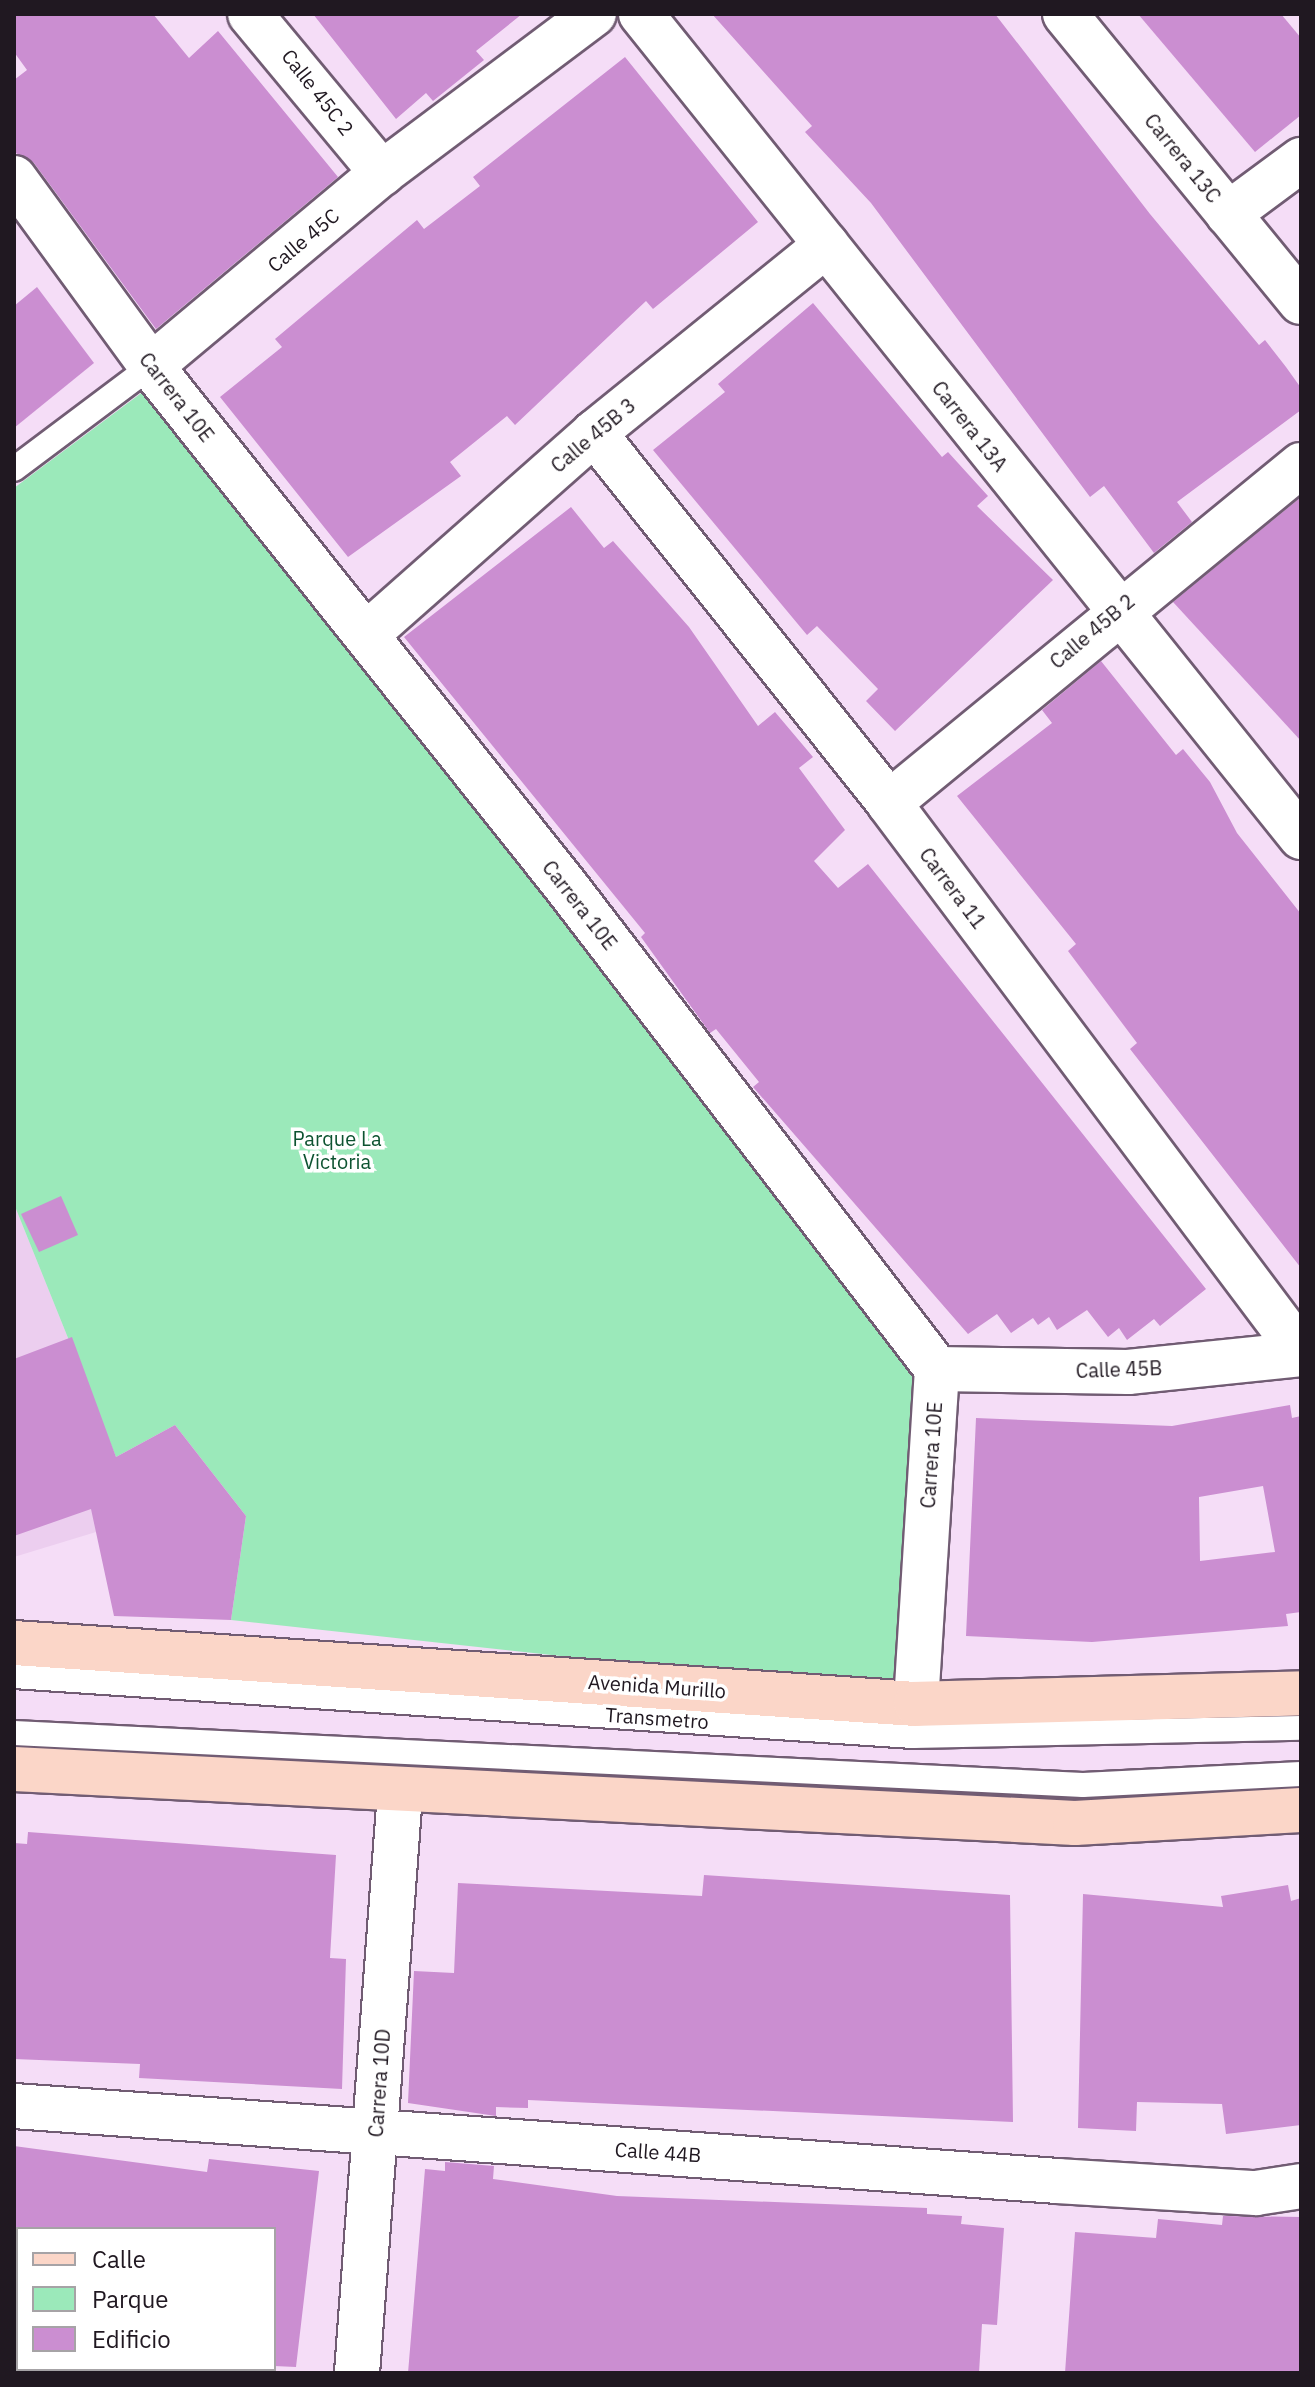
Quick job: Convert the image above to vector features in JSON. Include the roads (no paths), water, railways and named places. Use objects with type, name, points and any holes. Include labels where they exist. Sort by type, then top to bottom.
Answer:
[{"type":"main road","name":"Avenida Murillo","points":[[14,1643],[916,1704],[1301,1693]]},
{"type":"main road","points":[[14,1769],[400,1793],[1075,1823],[1301,1810]]},
{"type":"street","name":"Calle 45C 2","points":[[250,14],[382,173]]},
{"type":"street","name":"Calle 45C","points":[[151,366],[382,173],[594,14]]},
{"type":"street","name":"Carrera 13A","points":[[641,14],[1301,837]]},
{"type":"street","name":"Carrera 13C","points":[[1065,14],[1301,302]]},
{"type":"street","points":[[1228,214],[1301,160]]},
{"type":"street","name":"Carrera 10E","points":[[14,178],[151,366],[367,634],[937,1369],[916,1704]]},
{"type":"street","name":"Calle 45B 3","points":[[367,634],[594,433],[826,245]]},
{"type":"street","name":"Carrera 11","points":[[594,433],[889,803],[1301,1353]]},
{"type":"street","name":"Calle 45B 2","points":[[889,803],[1116,610],[1301,465]]},
{"type":"street","name":"Calle 45B","points":[[937,1369],[1128,1372],[1301,1353]]},
{"type":"street","name":"Carrera 10D","points":[[357,2373],[400,1793]]},
{"type":"street","name":"Calle 44B","points":[[14,2106],[1240,2192],[1301,2186]]},
{"type":"lane","name":"Calle 45C","points":[[14,469],[151,366]]},
{"type":"lane","name":"Transmetro","points":[[14,1676],[913,1736],[1301,1728]]},
{"type":"lane","points":[[14,1733],[1083,1785],[1301,1774]]},
{"type":"park label","name":"Parque La Victoria","points":[[337,1150]]}]
